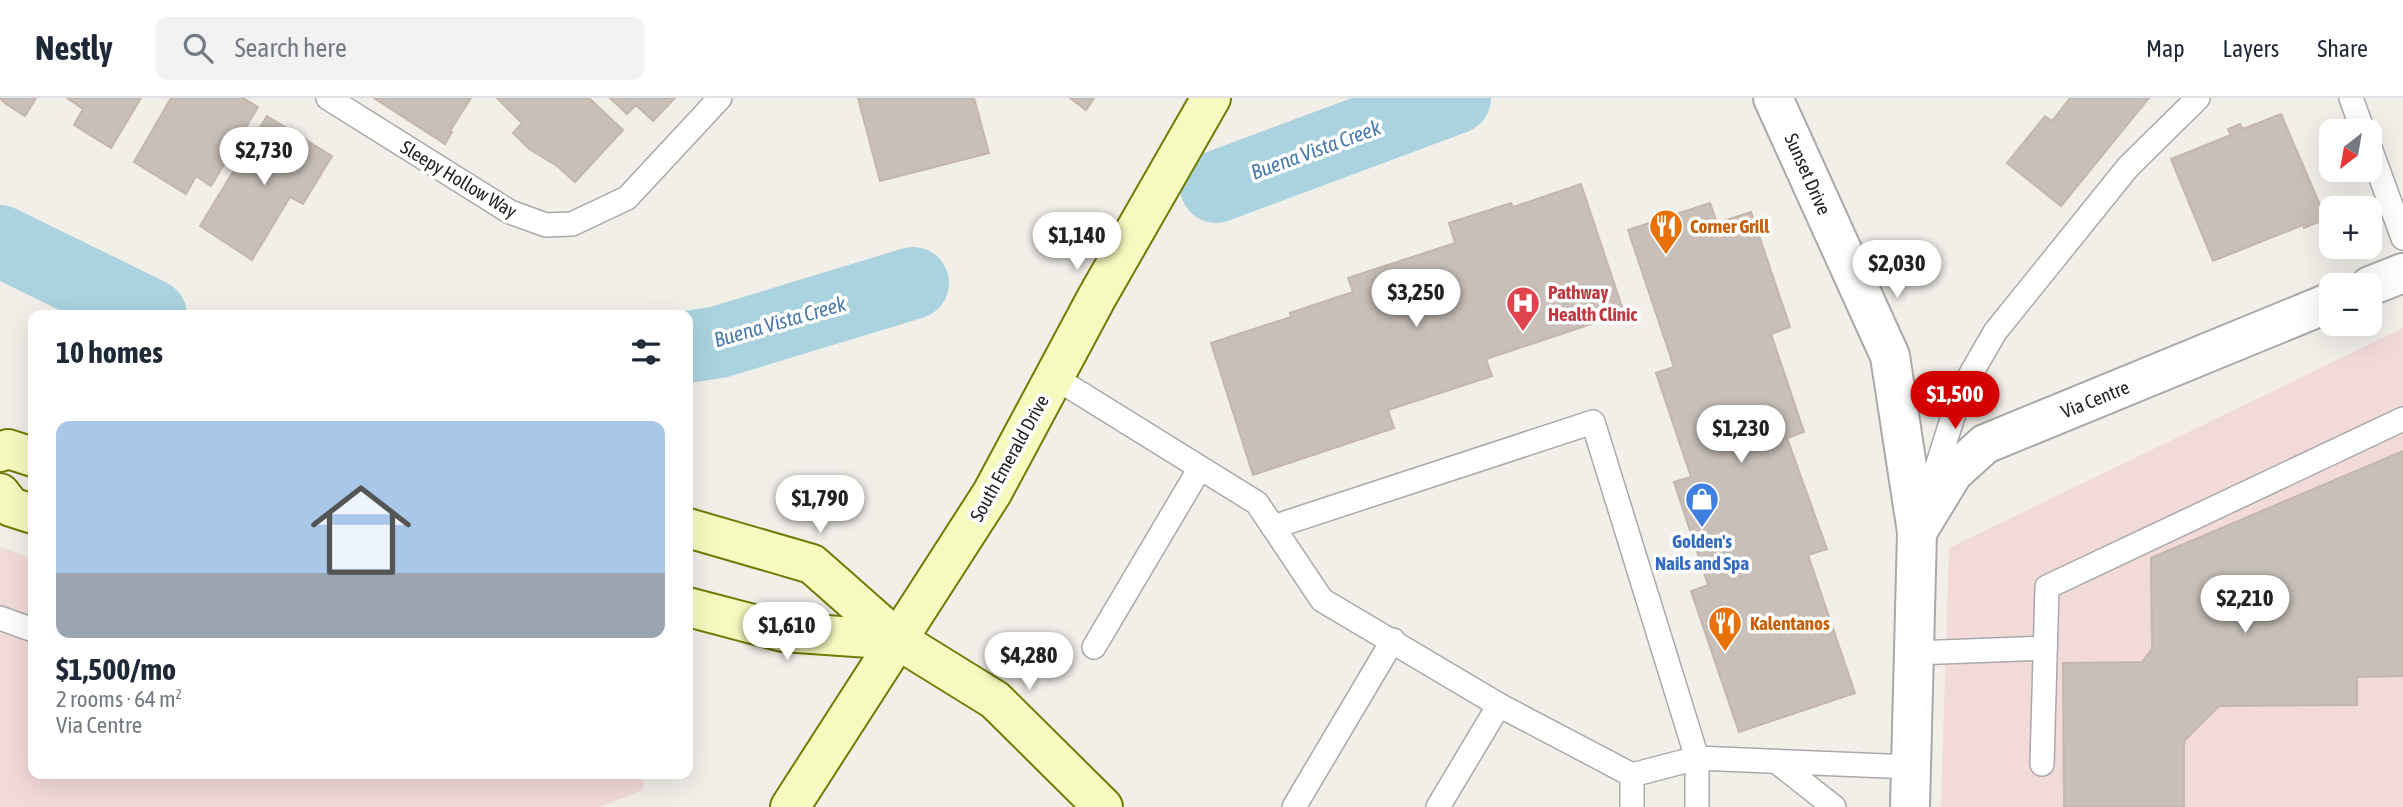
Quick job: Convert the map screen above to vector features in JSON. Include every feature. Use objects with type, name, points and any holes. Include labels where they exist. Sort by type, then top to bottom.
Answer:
[{"type":"main road","name":"South Emerald Drive","points":[[790,807],[992,493],[1211,98]]},
{"type":"main road","points":[[0,452],[8,449],[28,455]]},
{"type":"main road","points":[[0,493],[11,507],[28,512]]},
{"type":"main road","points":[[693,529],[812,564],[898,640],[995,700],[1103,807]]},
{"type":"main road","points":[[693,608],[783,632],[898,640]]},
{"type":"street","name":"Sunset Drive","points":[[1773,98],[1890,356],[1917,532]]},
{"type":"street","points":[[2382,281],[2403,273]]},
{"type":"street","name":"Via Centre","points":[[1910,807],[1917,532],[1953,473],[1985,444],[2319,307]]},
{"type":"lane","name":"Sleepy Hollow Way","points":[[328,98],[510,212],[546,225],[572,224],[627,198],[720,98]]},
{"type":"lane","points":[[1917,532],[1961,391],[1995,332],[2128,167],[2198,98]]},
{"type":"lane","points":[[2351,98],[2359,119]]},
{"type":"lane","points":[[2382,181],[2403,238]]},
{"type":"lane","points":[[1054,377],[1257,503],[1322,600],[1499,705],[1632,775],[1697,758],[1911,767]]},
{"type":"lane","points":[[2042,764],[2047,587],[2403,419]]},
{"type":"lane","points":[[1273,527],[1593,422],[1697,758],[1697,807]]},
{"type":"lane","points":[[1094,647],[1200,468]]},
{"type":"lane","points":[[0,618],[28,628]]},
{"type":"lane","points":[[1294,807],[1392,640]]},
{"type":"lane","points":[[1914,653],[2045,648]]},
{"type":"lane","points":[[1438,807],[1499,705]]},
{"type":"lane","points":[[1777,762],[1834,807]]},
{"type":"lane","points":[[1632,775],[1632,807]]},
{"type":"shaded area","points":[[2403,328],[2403,807],[1941,807],[1949,548]]},
{"type":"shaded area","points":[[0,547],[28,557],[28,779],[643,779],[643,790],[599,807],[0,807]]},
{"type":"building","points":[[0,98],[36,98],[25,116]]},
{"type":"building","points":[[67,98],[141,98],[111,148],[74,125],[83,109]]},
{"type":"building","points":[[171,98],[243,98],[258,107],[211,186],[196,176],[186,194],[134,162]]},
{"type":"building","points":[[374,98],[471,98],[445,144]]},
{"type":"building","points":[[497,98],[589,98],[623,130],[575,182],[557,166],[529,149],[513,133],[522,123]]},
{"type":"building","points":[[610,98],[675,98],[653,121],[636,105],[627,114]]},
{"type":"building","points":[[858,98],[974,98],[989,153],[880,181]]},
{"type":"building","points":[[1070,98],[1094,98],[1086,110]]},
{"type":"building","points":[[2070,98],[2149,98],[2061,206],[2007,163],[2045,116],[2052,121]]},
{"type":"building","points":[[2281,114],[2319,203],[2319,222],[2304,228],[2303,225],[2213,261],[2171,159],[2231,135],[2228,129],[2240,124],[2243,129]]},
{"type":"building","points":[[267,116],[332,156],[303,204],[290,197],[252,260],[200,226]]},
{"type":"building","points":[[1581,184],[1624,313],[1486,359],[1492,376],[1388,410],[1394,428],[1253,475],[1211,343],[1291,317],[1290,313],[1353,292],[1348,278],[1455,243],[1449,223],[1511,203],[1513,207]]},
{"type":"building","points":[[1710,203],[1717,223],[1751,212],[1790,327],[1771,334],[1804,432],[1787,438],[1827,549],[1808,555],[1855,693],[1739,732],[1691,591],[1708,585],[1674,482],[1691,477],[1656,373],[1674,367],[1628,230]]},
{"type":"building","points":[[2403,451],[2403,676],[2357,677],[2357,705],[2219,706],[2184,741],[2184,807],[2064,807],[2063,663],[2142,662],[2152,649],[2151,558]]},
{"type":"waterway","name":"Buena Vista Creek","points":[[1216,187],[1455,98]]},
{"type":"waterway","name":"Buena Vista Creek","points":[[0,241],[141,310]]},
{"type":"waterway","name":"Buena Vista Creek","points":[[693,346],[719,342],[913,283]]},
{"type":"place","name":"Corner Grill","points":[[1666,256]]},
{"type":"place","name":"Pathway Health Clinic","points":[[1523,333]]},
{"type":"place","name":"Golden's Nails and Spa","points":[[1702,529]]},
{"type":"place","name":"Kalentanos","points":[[1725,653]]}]
